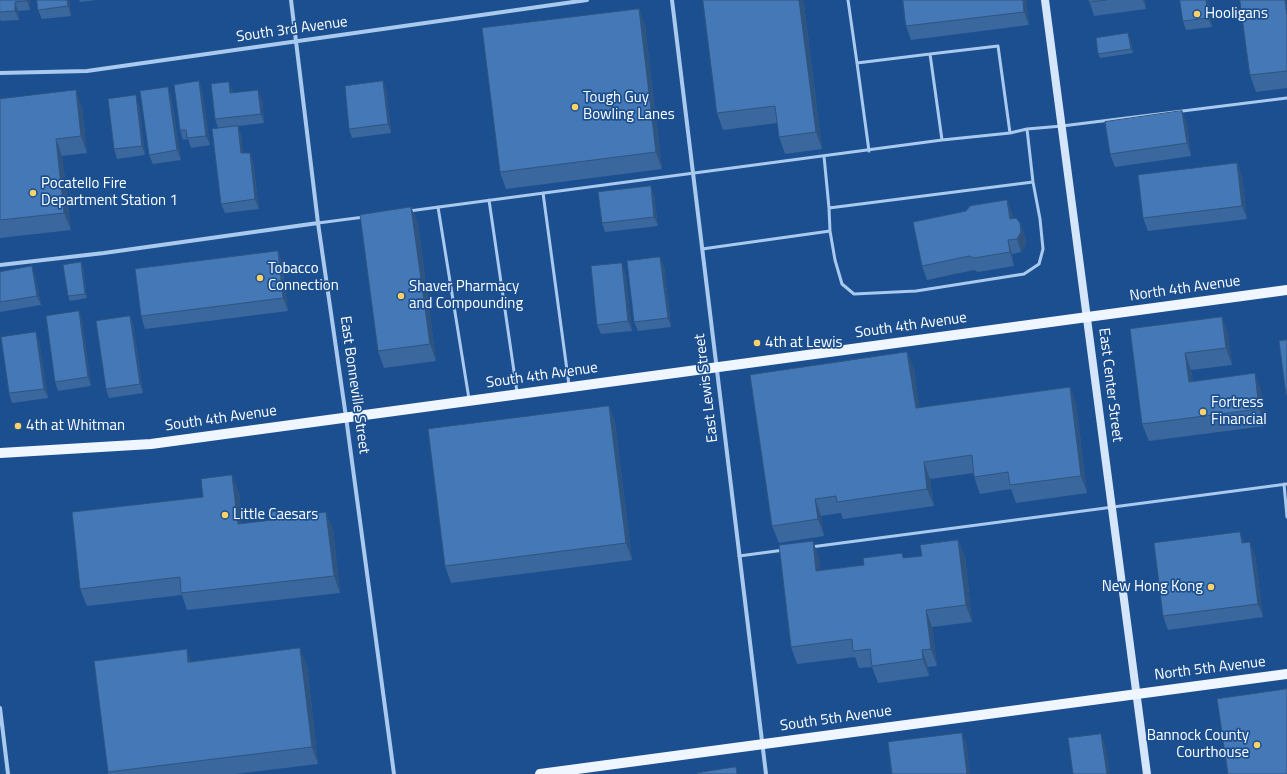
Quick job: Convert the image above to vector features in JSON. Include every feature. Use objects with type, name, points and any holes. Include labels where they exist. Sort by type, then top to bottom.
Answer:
[{"type":"main road","name":"East Center Street","points":[[1045,0],[1088,317],[1147,774]]},
{"type":"main road","name":"North 4th Avenue","points":[[1088,317],[1287,290]]},
{"type":"main road","name":"South 4th Avenue","points":[[0,453],[151,444],[1088,317]]},
{"type":"main road","name":"North 5th Avenue","points":[[1136,694],[1287,674]]},
{"type":"main road","name":"South 5th Avenue","points":[[540,774],[1136,694]]},
{"type":"street","name":"East Bonneville Street","points":[[291,0],[318,223],[346,417],[394,774]]},
{"type":"street","name":"South 3rd Avenue","points":[[0,73],[87,71],[587,0]]},
{"type":"street","name":"East Lewis Street","points":[[672,0],[766,774]]},
{"type":"street","points":[[0,265],[104,253],[318,223]]},
{"type":"street","points":[[0,708],[8,774]]},
{"type":"lane","points":[[848,0],[869,151]]},
{"type":"lane","points":[[857,63],[998,46],[1010,133]]},
{"type":"lane","points":[[930,54],[942,140]]},
{"type":"lane","points":[[408,211],[869,151],[942,140],[1010,133],[1027,129],[1287,98]]},
{"type":"lane","points":[[824,156],[830,231],[835,260],[842,284],[854,294],[916,291],[1024,274],[1039,264],[1043,249],[1027,129]]},
{"type":"lane","points":[[828,208],[1033,182]]},
{"type":"lane","points":[[543,193],[570,387]]},
{"type":"lane","points":[[489,200],[518,394]]},
{"type":"lane","points":[[438,207],[470,401]]},
{"type":"lane","points":[[318,223],[370,216]]},
{"type":"lane","points":[[702,249],[830,231]]},
{"type":"lane","points":[[803,548],[1285,484],[1287,518]]},
{"type":"lane","points":[[739,556],[787,550]]},
{"type":"building","points":[[0,0],[27,1],[15,2],[15,11],[0,12]]},
{"type":"building","points":[[37,0],[67,0],[68,6],[38,10]]},
{"type":"building","points":[[703,0],[799,0],[816,132],[779,137],[775,106],[717,113]]},
{"type":"building","points":[[903,0],[1023,0],[1024,12],[906,26]]},
{"type":"building","points":[[1089,0],[1107,0],[1089,2]]},
{"type":"building","name":"Hooligans","points":[[1180,0],[1206,0],[1208,18],[1183,21]]},
{"type":"building","points":[[1240,0],[1285,0],[1287,17],[1287,71],[1250,75]]},
{"type":"building","name":"Tough Guy Bowling Lanes","points":[[639,9],[656,152],[500,172],[482,28]]},
{"type":"building","points":[[1128,33],[1131,49],[1098,54],[1096,38]]},
{"type":"building","points":[[199,81],[206,136],[187,138],[186,130],[180,130],[174,85]]},
{"type":"building","points":[[383,81],[388,124],[349,129],[345,86]]},
{"type":"building","points":[[229,82],[230,93],[258,90],[261,114],[215,119],[211,84]]},
{"type":"building","points":[[168,87],[177,150],[149,155],[140,91]]},
{"type":"building","name":"Pocatello Fire Department Station 1","points":[[76,90],[81,136],[56,139],[64,213],[0,220],[0,99]]},
{"type":"building","points":[[136,95],[142,146],[114,149],[108,99]]},
{"type":"building","points":[[1182,111],[1187,143],[1110,154],[1105,122]]},
{"type":"building","points":[[238,126],[241,153],[250,153],[255,199],[221,204],[212,129]]},
{"type":"building","points":[[1237,163],[1242,206],[1143,218],[1138,175]]},
{"type":"building","points":[[651,186],[654,217],[602,223],[598,192]]},
{"type":"building","points":[[1007,200],[1010,219],[1016,218],[1020,223],[1021,232],[1017,239],[1008,240],[1010,252],[974,258],[969,256],[922,266],[913,222],[966,211],[970,206]]},
{"type":"building","name":"Shaver Pharmacy and Compounding","points":[[411,207],[430,344],[378,351],[360,215]]},
{"type":"building","points":[[278,251],[283,298],[141,316],[135,269]]},
{"type":"building","points":[[660,257],[668,318],[634,322],[627,261]]},
{"type":"building","points":[[81,262],[85,294],[68,296],[63,265]]},
{"type":"building","points":[[622,263],[628,321],[597,325],[591,266]]},
{"type":"building","points":[[32,266],[37,296],[0,302],[0,272]]},
{"type":"building","points":[[79,311],[88,377],[55,382],[46,316]]},
{"type":"building","points":[[130,316],[140,384],[106,389],[96,321]]},
{"type":"building","points":[[1222,317],[1226,348],[1185,353],[1189,382],[1255,373],[1259,409],[1142,424],[1130,329]]},
{"type":"building","points":[[36,332],[44,389],[9,393],[1,337]]},
{"type":"building","points":[[1287,340],[1287,395],[1286,395],[1279,341]]},
{"type":"building","points":[[907,352],[916,408],[1070,387],[1081,476],[1010,485],[1008,472],[974,477],[972,455],[924,462],[927,489],[837,502],[836,496],[815,499],[818,519],[772,526],[750,375]]},
{"type":"building","points":[[609,406],[626,543],[445,566],[428,429]]},
{"type":"building","points":[[232,475],[238,524],[272,520],[271,512],[292,510],[292,516],[326,512],[334,576],[181,593],[180,577],[80,589],[72,512],[203,497],[201,479]]},
{"type":"building","name":"New Hong Kong","points":[[1240,532],[1242,543],[1250,542],[1258,604],[1163,616],[1154,543]]},
{"type":"building","points":[[958,540],[966,605],[926,610],[931,649],[922,650],[923,659],[872,666],[870,649],[853,651],[852,639],[791,647],[779,545],[813,541],[816,571],[864,565],[863,558],[902,553],[903,558],[922,556],[920,545]]},
{"type":"building","points":[[300,648],[312,747],[108,772],[94,661],[187,649],[188,662]]},
{"type":"building","name":"Bannock County Courthouse","points":[[1287,689],[1287,774],[1228,774],[1217,699]]},
{"type":"building","points":[[962,733],[967,774],[892,774],[888,742]]},
{"type":"building","points":[[1101,734],[1107,774],[1073,774],[1068,738]]},
{"type":"building","points":[[736,767],[737,774],[697,773]]},
{"type":"place","name":"Hooligans","points":[[1197,14]]},
{"type":"place","name":"Tough Guy Bowling Lanes","points":[[575,107]]},
{"type":"place","name":"Pocatello Fire Department Station 1","points":[[33,193]]},
{"type":"place","name":"Tobacco Connection","points":[[260,278]]},
{"type":"place","name":"Shaver Pharmacy and Compounding","points":[[401,296]]},
{"type":"place","name":"4th at Lewis","points":[[757,343]]},
{"type":"place","name":"Fortress Financial","points":[[1203,412]]},
{"type":"place","name":"4th at Whitman","points":[[18,426]]},
{"type":"place","name":"Little Caesars","points":[[225,515]]},
{"type":"place","name":"New Hong Kong","points":[[1211,587]]},
{"type":"place","name":"Bannock County Courthouse","points":[[1257,745]]}]
